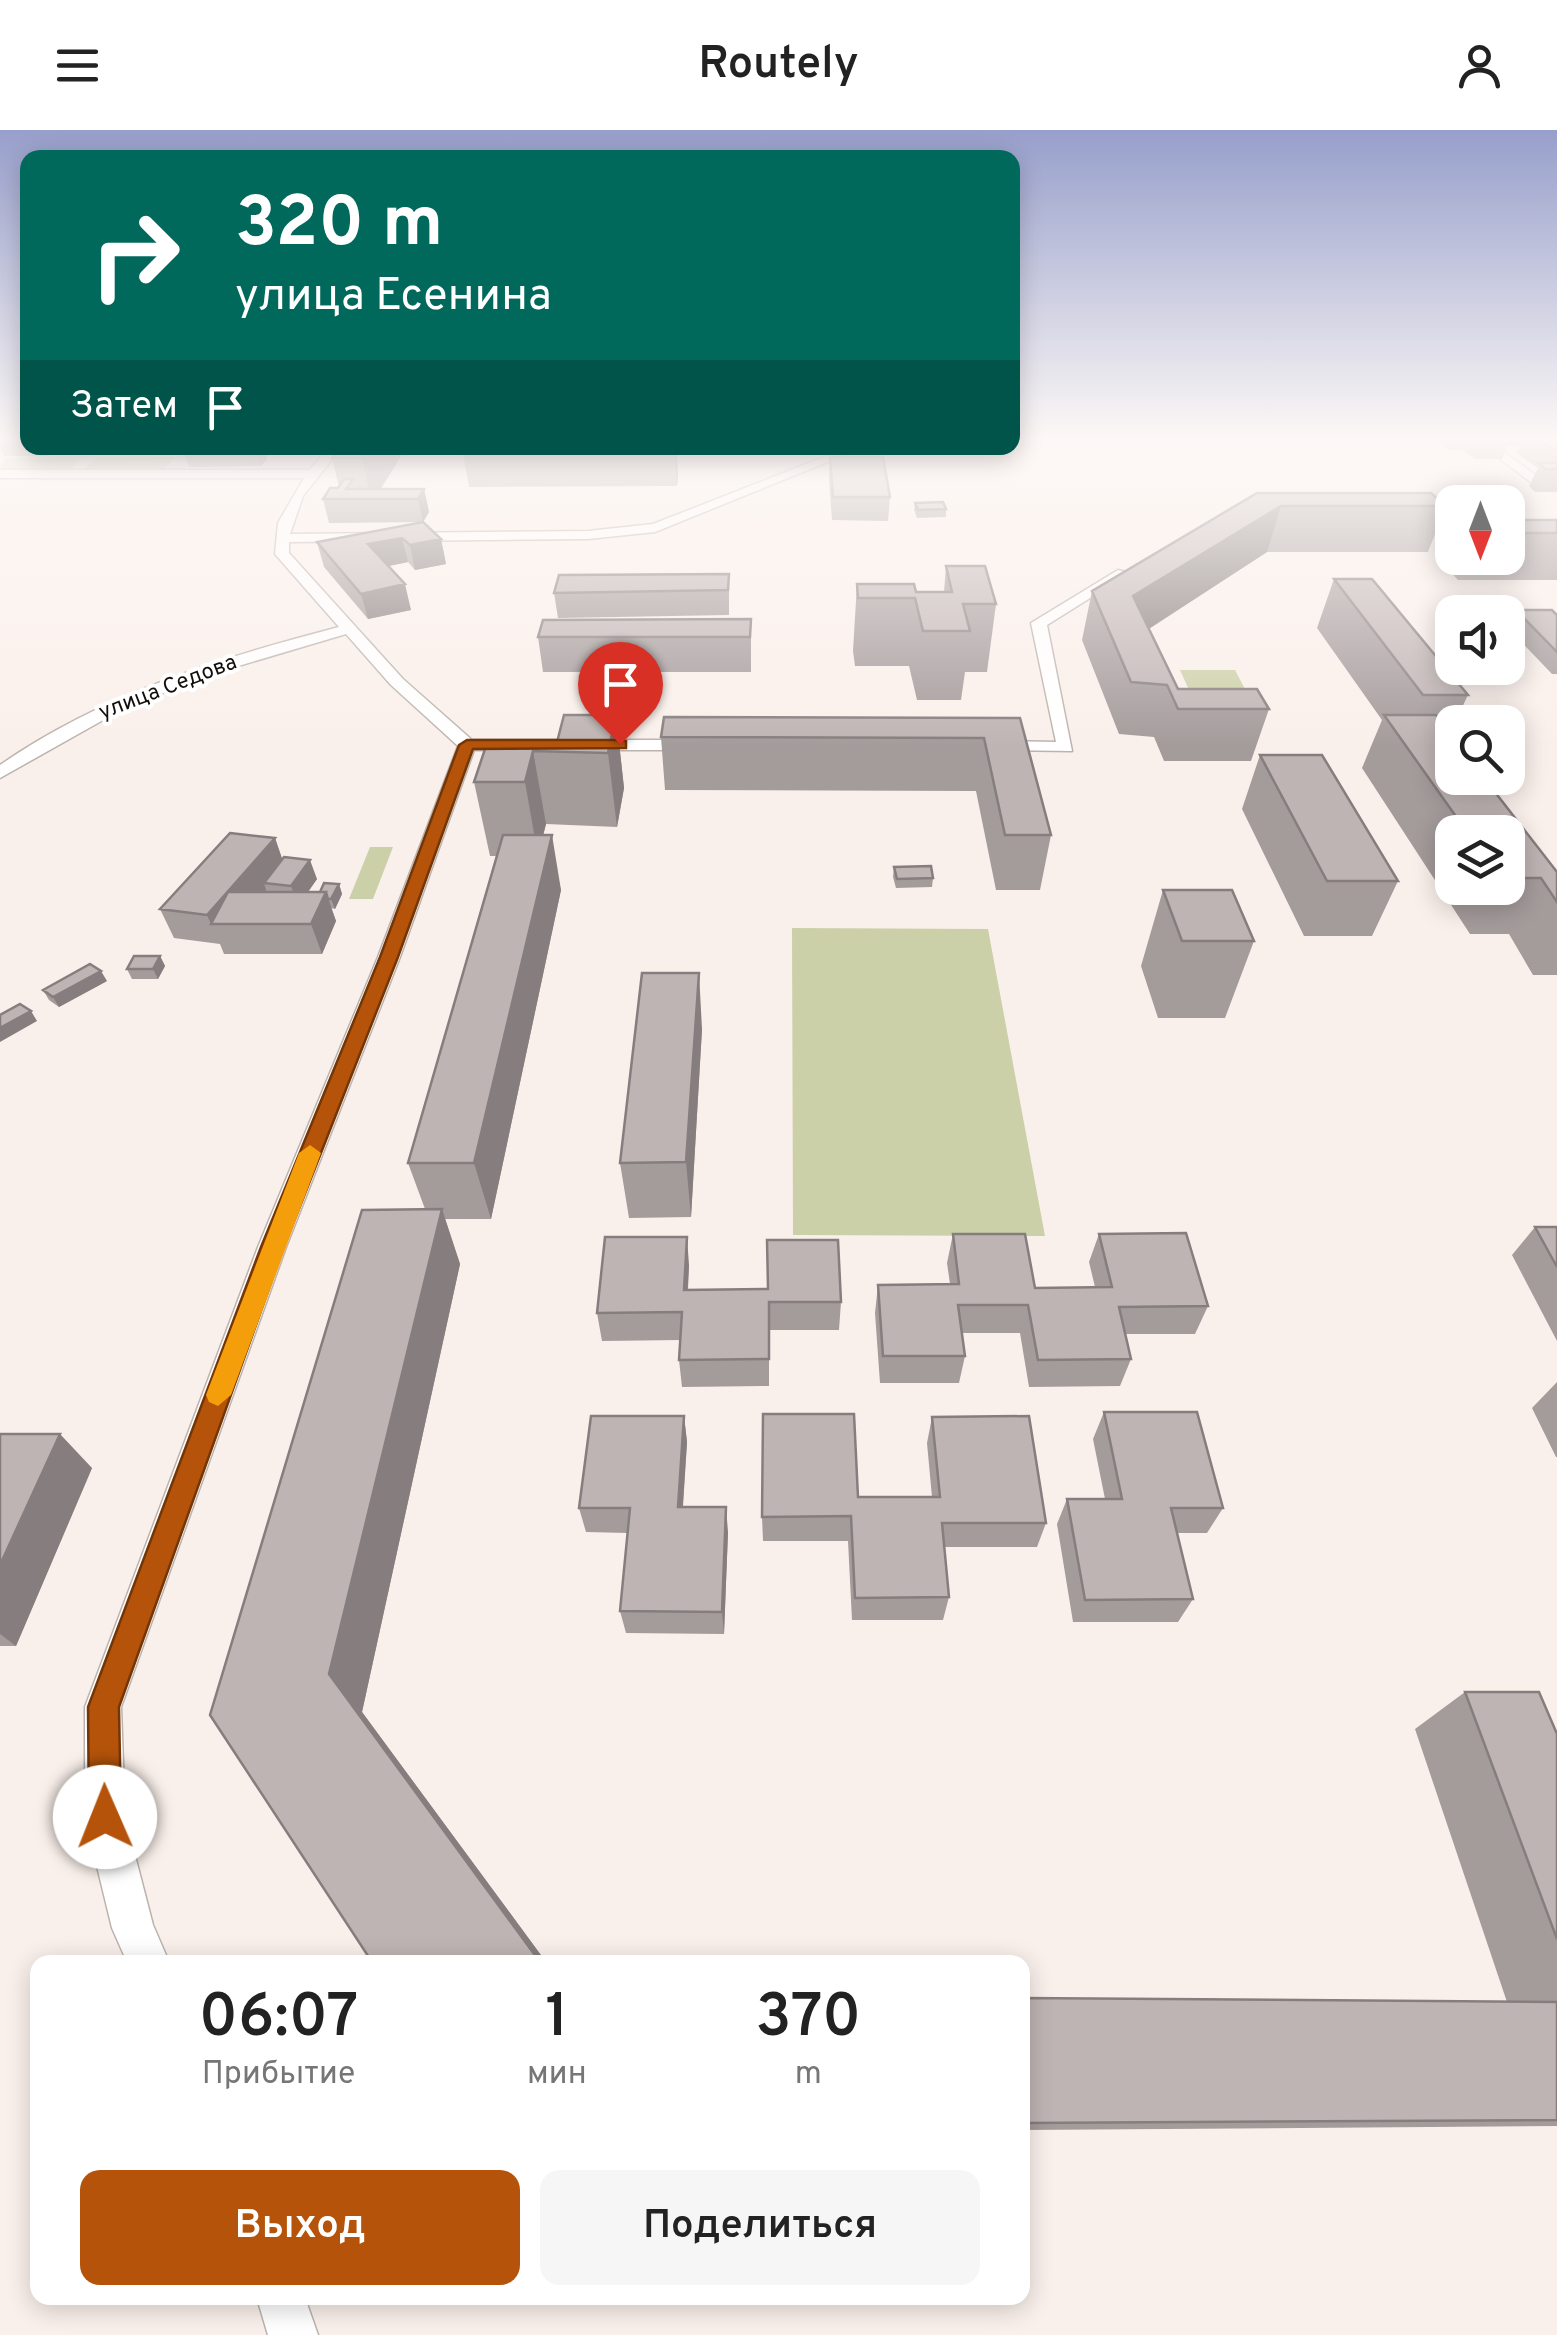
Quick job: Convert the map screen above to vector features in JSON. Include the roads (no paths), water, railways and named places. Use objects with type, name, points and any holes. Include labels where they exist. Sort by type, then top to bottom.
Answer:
[{"type":"street","points":[[280,542],[282,554],[397,682],[467,745],[723,744]]},
{"type":"street","points":[[967,746],[1066,747],[1039,623],[1140,563]]},
{"type":"street","name":"улица Седова","points":[[0,773],[42,741],[103,712],[261,652],[348,628]]},
{"type":"street","points":[[145,1955],[133,1928],[105,1817],[104,1707],[272,1247],[389,957],[467,745]]},
{"type":"street","points":[[283,2305],[294,2335]]}]
